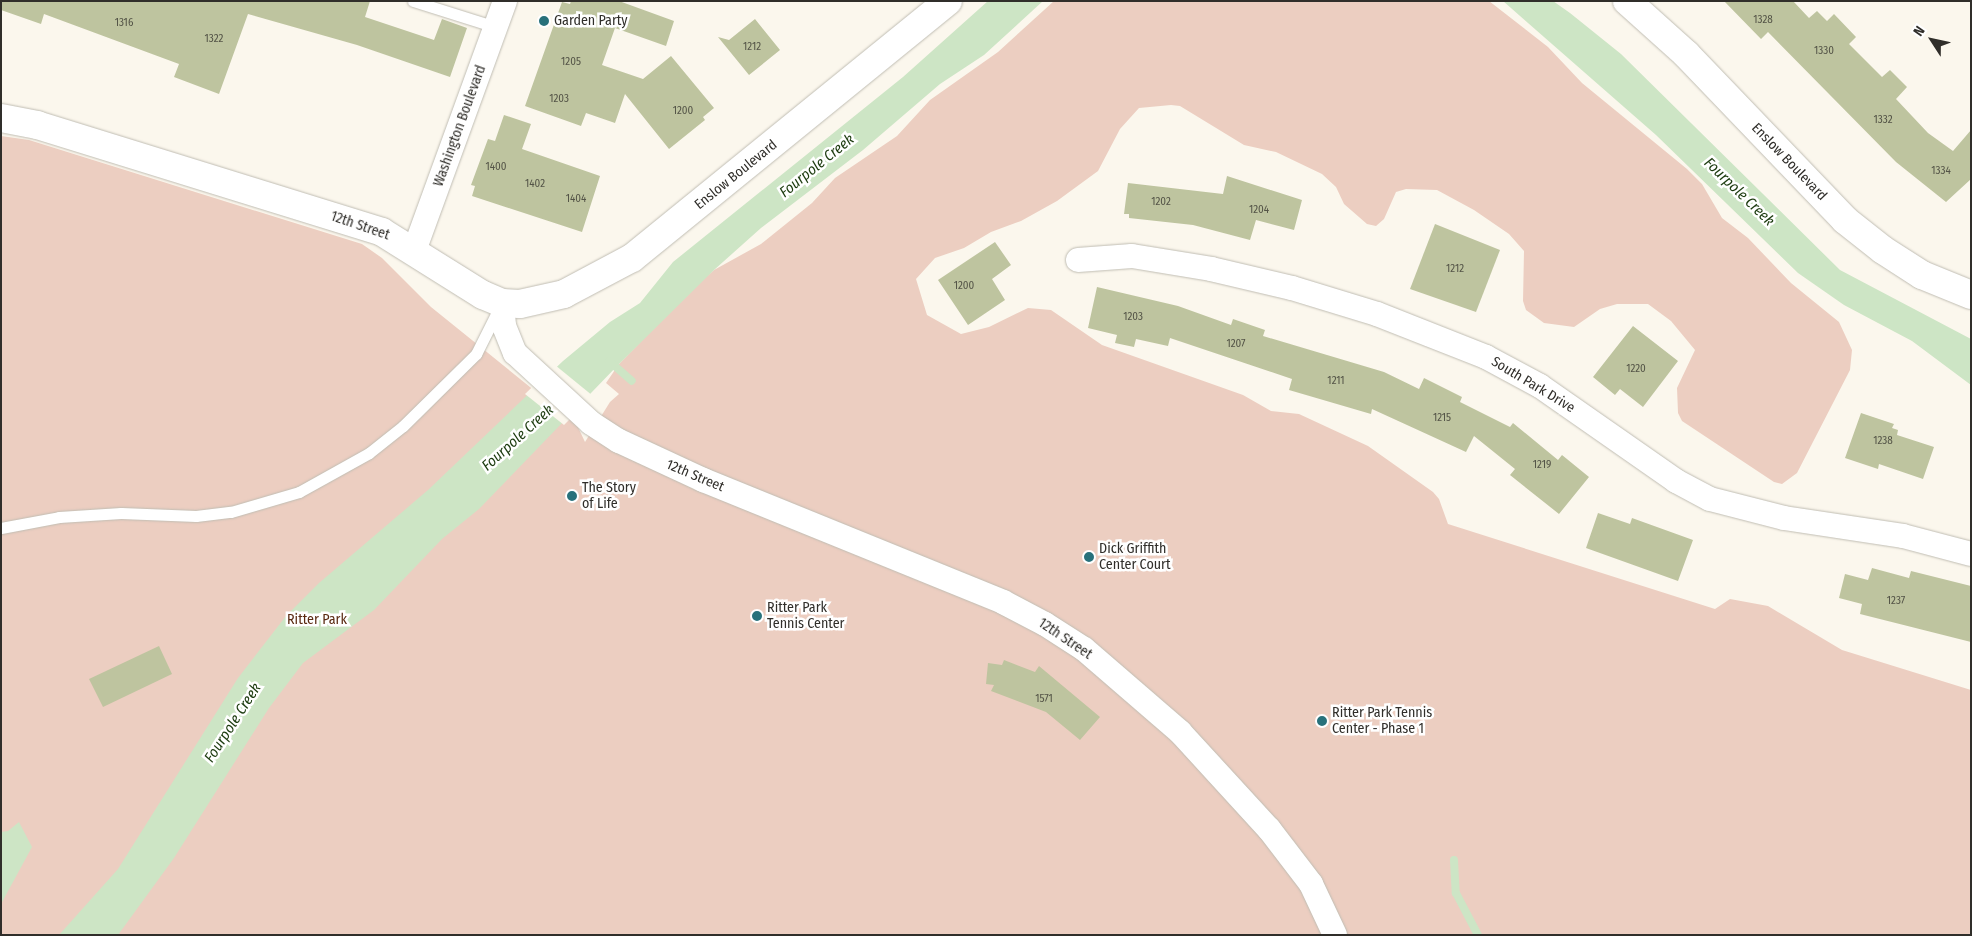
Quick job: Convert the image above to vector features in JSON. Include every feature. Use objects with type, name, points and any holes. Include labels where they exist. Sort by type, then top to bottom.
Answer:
[{"type":"street","name":"Washington Boulevard","points":[[414,251],[505,1]]},
{"type":"street","name":"Enslow Boulevard","points":[[502,303],[520,304],[564,294],[632,258],[948,1]]},
{"type":"street","name":"Enslow Boulevard","points":[[1627,1],[1686,54],[1846,220],[1883,250],[1922,275],[1971,295]]},
{"type":"street","name":"12th Street","points":[[1,118],[88,140],[382,232],[464,283],[502,303],[509,344],[526,365],[591,422],[618,441],[678,469],[1003,602],[1045,624],[1084,649],[1180,732],[1269,830],[1311,884],[1335,935]]},
{"type":"street","name":"South Park Drive","points":[[1078,260],[1132,256],[1211,269],[1292,288],[1378,314],[1486,357],[1540,386],[1676,481],[1710,499],[1784,518],[1903,536],[1971,554]]},
{"type":"lane","points":[[413,1],[496,27]]},
{"type":"lane","points":[[1,528],[60,517],[121,513],[196,516],[231,512],[299,492],[368,453],[448,385],[476,354],[502,303]]},
{"type":"green space","name":"Ritter Park","points":[[1054,1],[1489,1],[1548,47],[1582,83],[1687,169],[1702,184],[1722,218],[1748,238],[1791,283],[1839,322],[1852,350],[1850,370],[1797,473],[1782,484],[1774,482],[1682,421],[1678,413],[1677,388],[1695,350],[1671,321],[1648,304],[1617,304],[1600,309],[1574,327],[1544,323],[1526,310],[1523,301],[1524,251],[1509,234],[1474,210],[1437,190],[1406,189],[1396,192],[1384,219],[1376,226],[1367,224],[1344,204],[1336,187],[1322,174],[1276,152],[1244,145],[1180,106],[1171,105],[1139,108],[1120,129],[1098,171],[1057,201],[1021,221],[991,232],[964,248],[935,258],[916,279],[927,315],[961,334],[989,327],[1028,308],[1051,310],[1102,345],[1243,395],[1271,411],[1299,414],[1368,446],[1433,492],[1439,499],[1448,524],[1715,609],[1730,599],[1768,606],[1842,650],[1971,690],[1971,935],[1,935],[1,136],[29,140],[362,244],[382,258],[431,307],[577,425],[585,442],[610,402],[619,394],[606,383],[619,364],[686,295],[714,270],[761,244],[812,203],[835,178],[897,136],[930,100],[998,52]]},
{"type":"water","name":"Fourpole Creek","points":[[988,1],[1043,1],[984,55],[940,84],[863,150],[761,228],[714,270],[619,364],[479,509],[442,539],[374,610],[303,663],[269,708],[174,858],[118,935],[59,935],[118,869],[238,678],[286,616],[319,583],[428,490],[563,361],[610,322],[640,303],[673,262],[903,77]]},
{"type":"water","name":"Fourpole Creek","points":[[1503,1],[1553,1],[1570,13],[1621,54],[1840,270],[1971,339],[1971,385],[1912,341],[1844,305],[1798,273],[1656,135]]},
{"type":"water","points":[[19,822],[32,847],[1,904],[1,832],[8,831]]},
{"type":"pier","points":[[555,365],[593,396],[564,425],[525,394]]},
{"type":"building","points":[[1,1],[370,1],[365,17],[434,40],[442,19],[467,28],[450,77],[357,45],[248,14],[219,94],[174,77],[179,64],[44,14],[41,24],[1,10]]},
{"type":"building","points":[[571,1],[619,1],[674,21],[666,46],[615,28],[602,65],[643,79],[671,56],[714,108],[703,117],[705,120],[669,149],[625,94],[615,123],[586,113],[581,126],[525,106],[562,2],[570,4]]},
{"type":"building","points":[[1724,1],[1793,1],[1809,18],[1817,11],[1827,21],[1834,14],[1856,37],[1849,44],[1882,77],[1890,70],[1907,87],[1896,99],[1928,133],[1953,151],[1971,130],[1971,179],[1946,202],[1896,162],[1768,32],[1761,39]]},
{"type":"building","points":[[755,19],[780,50],[749,75],[718,37],[729,40]]},
{"type":"building","points":[[504,115],[531,124],[522,149],[600,176],[582,232],[472,196],[475,186],[471,185],[488,139],[495,141]]},
{"type":"building","points":[[1227,176],[1302,200],[1294,230],[1256,220],[1250,240],[1193,225],[1129,218],[1129,214],[1124,214],[1128,183],[1223,194]]},
{"type":"building","points":[[1435,224],[1500,250],[1476,312],[1410,289]]},
{"type":"building","points":[[995,242],[1011,265],[992,279],[1005,300],[968,325],[938,280]]},
{"type":"building","points":[[1097,287],[1178,306],[1231,325],[1233,319],[1265,330],[1263,336],[1384,372],[1419,389],[1424,378],[1462,397],[1460,402],[1510,427],[1513,423],[1558,460],[1562,455],[1589,477],[1559,514],[1510,475],[1515,469],[1474,436],[1466,452],[1372,409],[1371,414],[1289,390],[1292,379],[1170,338],[1168,346],[1136,339],[1134,347],[1115,343],[1117,335],[1088,328]]},
{"type":"building","points":[[1633,326],[1678,361],[1643,407],[1620,389],[1615,395],[1593,377]]},
{"type":"building","points":[[1861,413],[1894,424],[1892,428],[1898,430],[1897,435],[1934,447],[1923,479],[1879,464],[1878,469],[1845,458]]},
{"type":"building","points":[[1598,513],[1630,524],[1632,518],[1693,540],[1678,581],[1586,548]]},
{"type":"building","points":[[1872,568],[1909,578],[1911,571],[1971,586],[1971,642],[1860,614],[1862,604],[1839,598],[1845,574],[1868,580]]},
{"type":"building","points":[[159,646],[172,674],[103,707],[89,679]]},
{"type":"building","points":[[1004,660],[1035,672],[1039,666],[1100,717],[1080,740],[1046,712],[991,691],[994,685],[986,684],[988,663],[1002,665]]},
{"type":"waterway","points":[[609,361],[632,381]]},
{"type":"waterway","points":[[1454,860],[1456,893],[1478,935]]},
{"type":"place","name":"Garden Party","points":[[544,21]]},
{"type":"place","name":"The Story of Life","points":[[572,496]]},
{"type":"place","name":"Dick Griffith Center Court","points":[[1089,557]]},
{"type":"place","name":"Ritter Park Tennis Center","points":[[757,616]]},
{"type":"place","name":"Ritter Park Tennis Center - Phase 1","points":[[1322,721]]}]
